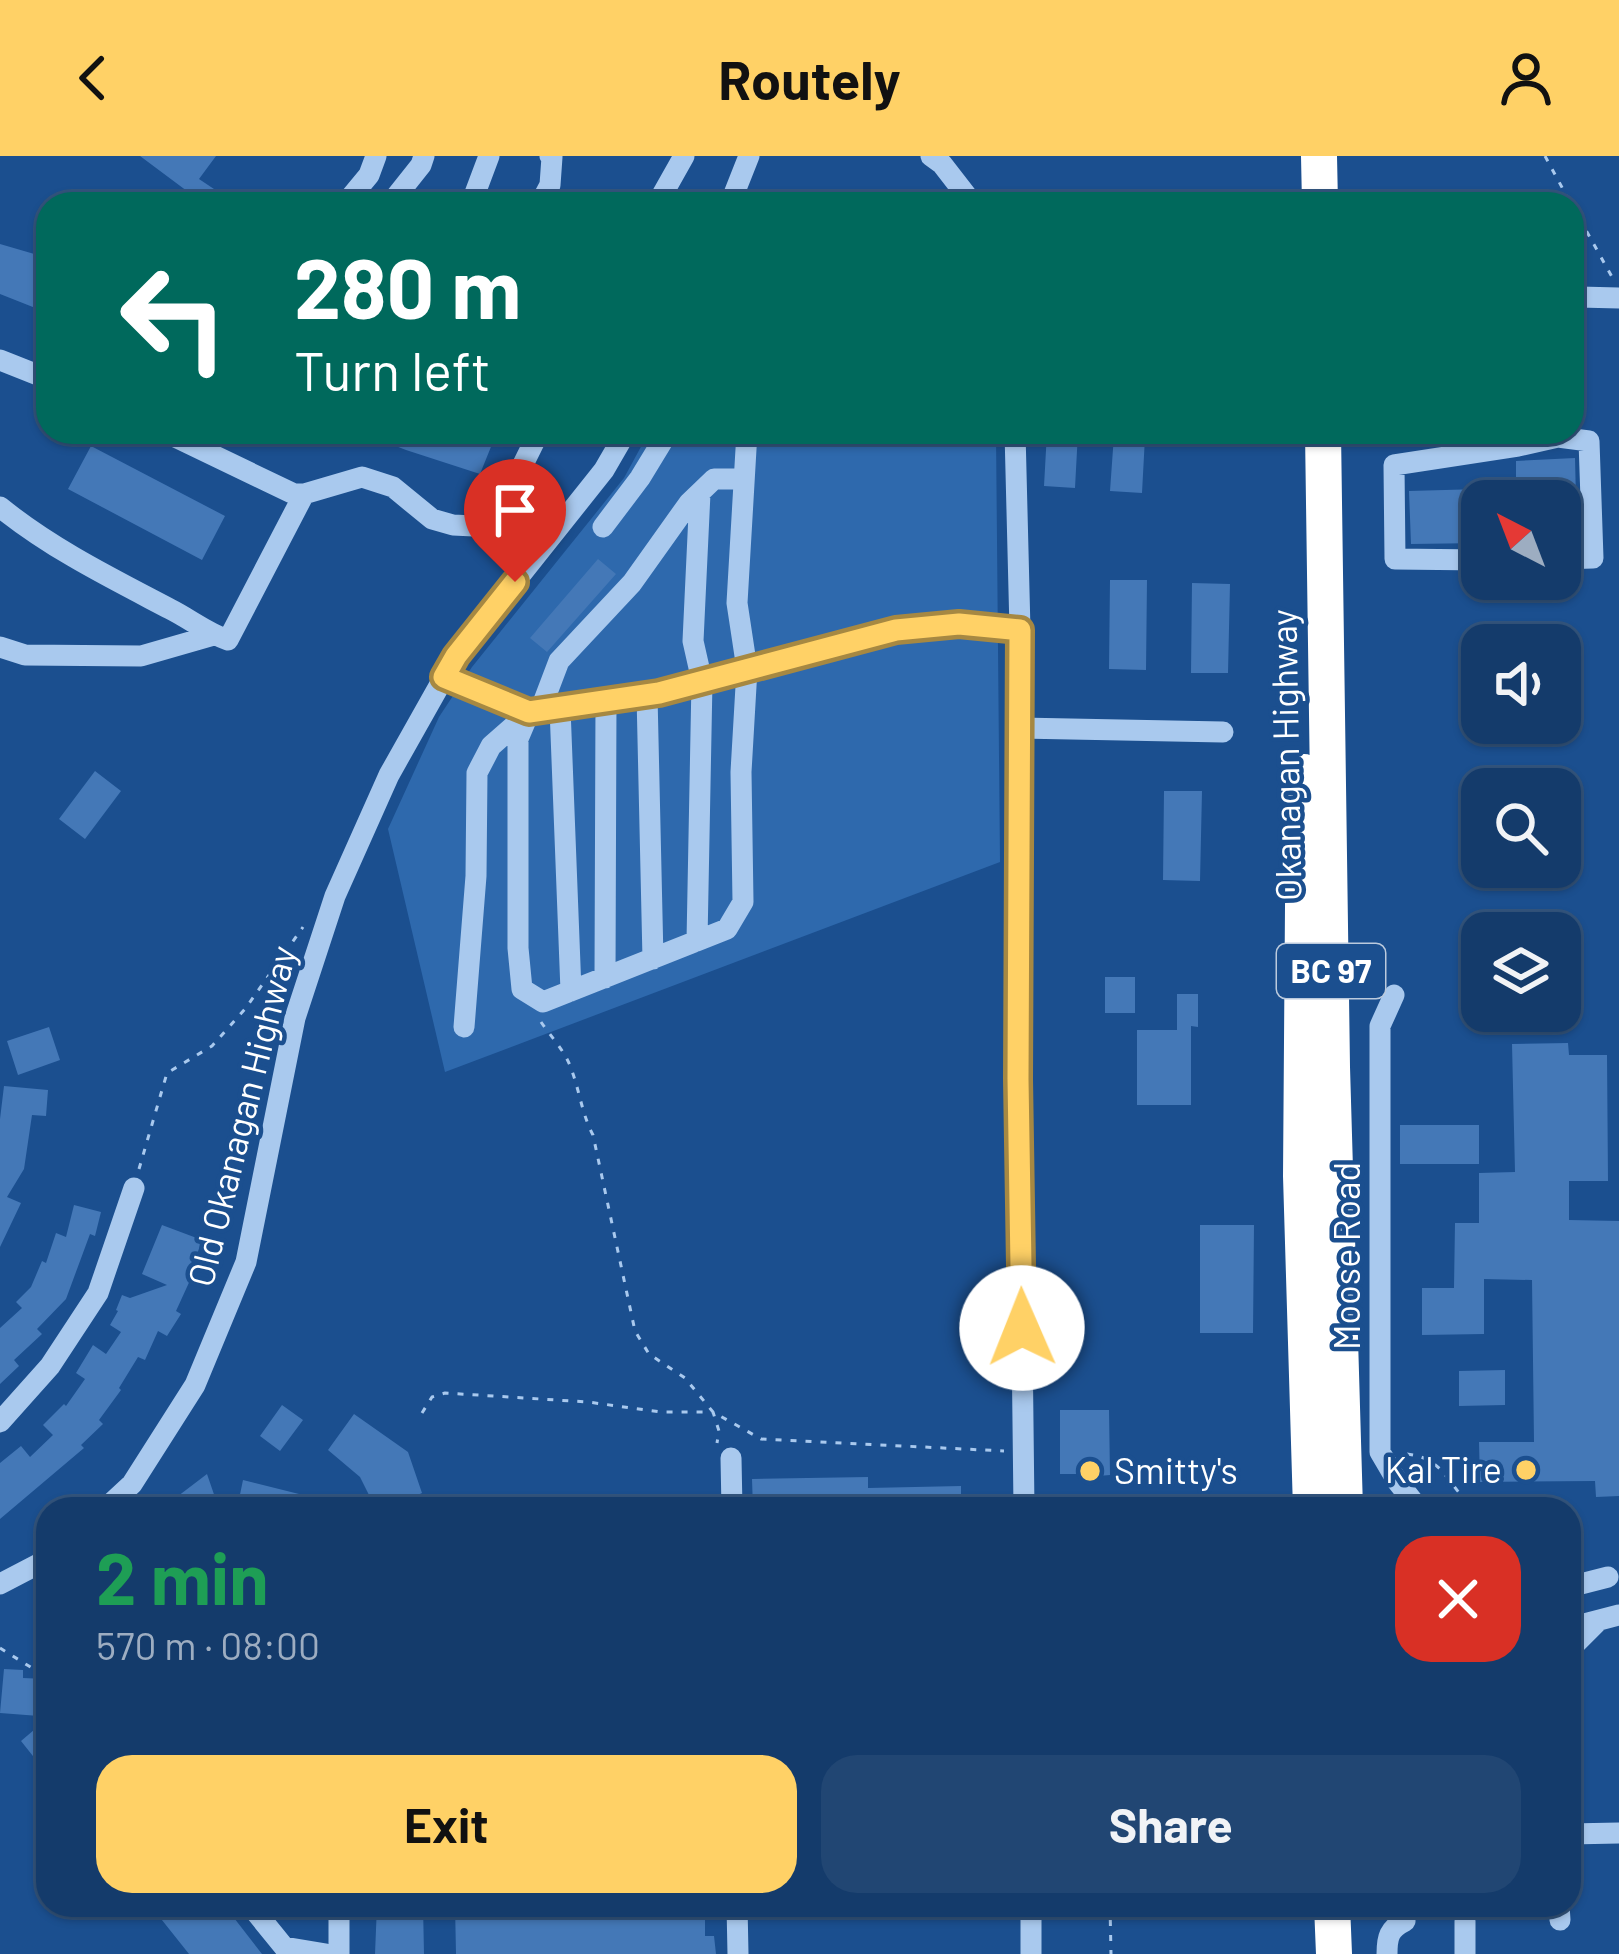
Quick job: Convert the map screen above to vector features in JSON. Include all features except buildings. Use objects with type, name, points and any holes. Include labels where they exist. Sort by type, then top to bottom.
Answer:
[{"type":"highway","points":[[1296,156],[1297,192]]},
{"type":"highway","points":[[1319,156],[1320,192]]},
{"type":"highway","name":"Okanagan Highway","points":[[1299,444],[1304,756],[1301,1176],[1311,1497]]},
{"type":"highway","name":"Okanagan Highway","points":[[1323,444],[1332,1067],[1345,1497]]},
{"type":"highway","points":[[1301,1176],[1324,1265],[1328,1497]]},
{"type":"highway","points":[[1316,1917],[1317,1954]]},
{"type":"highway","points":[[1332,1917],[1334,1954]]},
{"type":"highway","points":[[1350,1917],[1350,1954]]},
{"type":"street","points":[[355,192],[376,156]]},
{"type":"street","points":[[400,192],[424,156]]},
{"type":"street","points":[[476,192],[489,156]]},
{"type":"street","points":[[546,192],[554,156]]},
{"type":"street","points":[[664,192],[684,156]]},
{"type":"street","points":[[735,192],[749,156]]},
{"type":"street","points":[[931,156],[964,192]]},
{"type":"street","points":[[1584,297],[1619,298]]},
{"type":"street","points":[[0,360],[36,374]]},
{"type":"street","points":[[1581,559],[1593,558],[1589,441],[1584,440]]},
{"type":"street","points":[[190,444],[294,494],[362,477],[393,487],[432,518],[474,526],[490,520],[502,507],[533,444]]},
{"type":"street","name":"Old Okanagan Highway","points":[[118,1497],[132,1484],[195,1385],[246,1262],[295,1018],[335,896],[389,775],[456,656],[604,470],[619,444]]},
{"type":"street","points":[[603,526],[661,444]]},
{"type":"street","points":[[744,479],[714,479],[689,502],[632,583],[559,661],[543,710],[518,739],[518,948],[523,988],[543,1002],[727,929],[743,902],[741,772],[747,669],[737,603],[746,444]]},
{"type":"street","points":[[1015,444],[1024,1497]]},
{"type":"street","points":[[1461,560],[1394,559],[1394,464],[1525,444]]},
{"type":"street","points":[[697,941],[702,681],[693,641],[700,493]]},
{"type":"street","points":[[0,506],[69,557],[229,640],[304,494]]},
{"type":"street","points":[[464,1027],[476,876],[476,773],[491,746],[543,710],[647,694],[896,630],[959,624],[1020,630]]},
{"type":"street","points":[[0,647],[25,655],[141,656],[214,635]]},
{"type":"street","points":[[444,677],[543,710]]},
{"type":"street","points":[[647,694],[653,959]]},
{"type":"street","points":[[605,978],[606,700]]},
{"type":"street","points":[[543,710],[572,991]]},
{"type":"street","points":[[1020,728],[1222,732]]},
{"type":"street","name":"Moose Road","points":[[1380,1452],[1381,1026],[1394,994]]},
{"type":"street","points":[[0,1422],[50,1366],[98,1293],[134,1188]]},
{"type":"street","points":[[1380,1452],[1410,1497]]},
{"type":"street","points":[[726,1458],[731,1497]]},
{"type":"street","points":[[0,1584],[36,1565]]},
{"type":"street","points":[[1581,1584],[1608,1577]]},
{"type":"street","points":[[1581,1625],[1619,1615]]},
{"type":"street","points":[[1581,1638],[1596,1622]]},
{"type":"street","points":[[1581,1834],[1619,1833]]},
{"type":"street","points":[[260,1917],[284,1947],[326,1954]]},
{"type":"street","points":[[339,1917],[339,1954]]},
{"type":"street","points":[[737,1917],[738,1954]]},
{"type":"street","points":[[1030,1917],[1031,1954]]},
{"type":"street","points":[[1387,1954],[1392,1928],[1405,1921]]},
{"type":"street","points":[[1465,1921],[1465,1954]]},
{"type":"path","points":[[1545,156],[1565,192]]},
{"type":"path","points":[[1584,226],[1619,287]]},
{"type":"path","points":[[134,1188],[167,1073],[212,1046],[245,1009],[303,927]]},
{"type":"path","points":[[543,1002],[541,1023],[564,1051],[593,1136],[635,1331],[649,1354],[685,1378],[713,1412],[761,1439],[1024,1453]]},
{"type":"path","points":[[422,1413],[432,1396],[445,1393],[661,1412],[713,1412]]},
{"type":"path","points":[[713,1412],[717,1441],[726,1458]]},
{"type":"path","points":[[1380,1452],[1423,1456],[1441,1467],[1464,1497]]},
{"type":"path","points":[[0,1648],[36,1670]]},
{"type":"path","points":[[1110,1917],[1111,1954]]},
{"type":"shaded area","points":[[642,444],[996,444],[1000,862],[445,1072],[388,829],[439,717],[472,667],[624,478]]},
{"type":"place","name":"Kal Tire","points":[[1526,1470]]},
{"type":"place","name":"Smitty's","points":[[1090,1471]]},
{"type":"route","points":[[515,582],[444,677],[529,712],[659,693],[896,630],[959,624],[1020,630],[1022,1328]]}]
